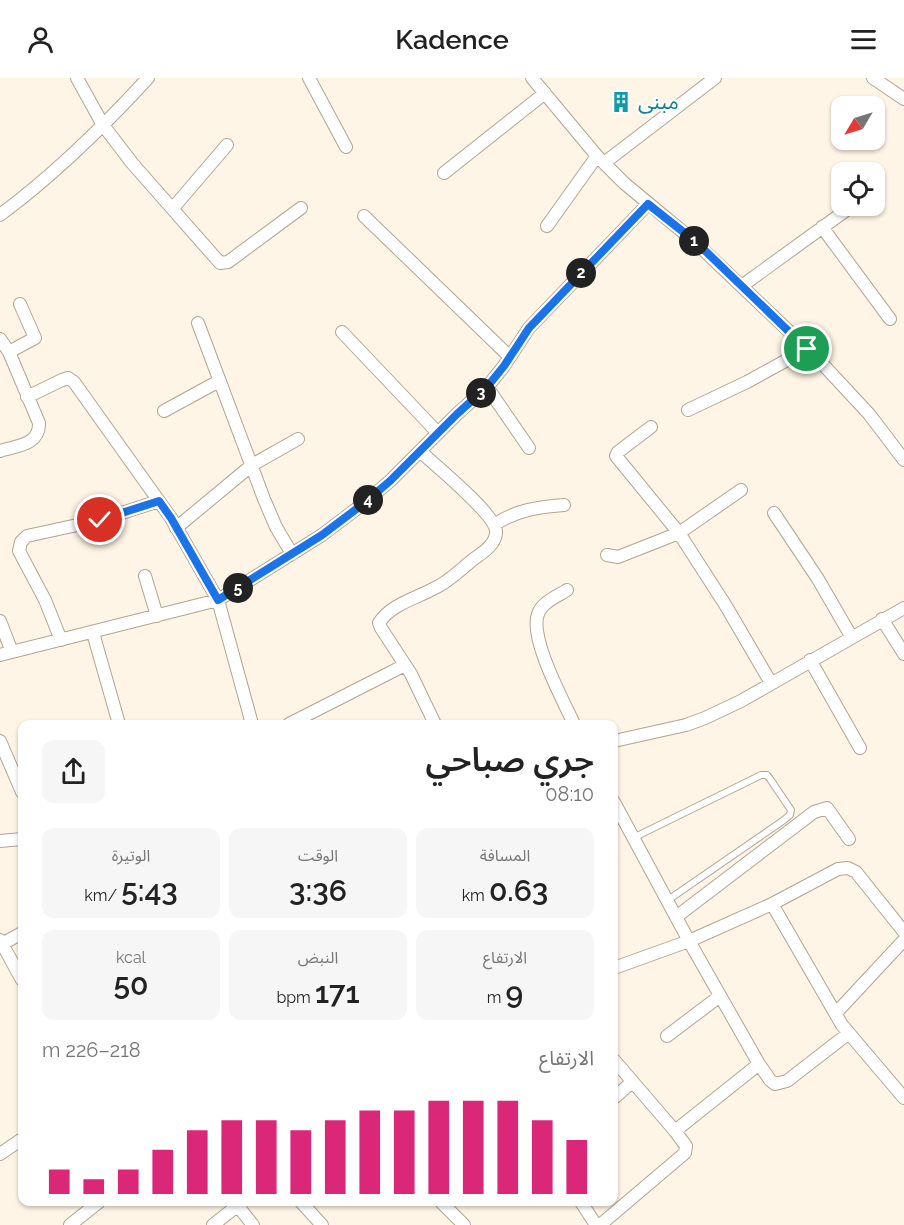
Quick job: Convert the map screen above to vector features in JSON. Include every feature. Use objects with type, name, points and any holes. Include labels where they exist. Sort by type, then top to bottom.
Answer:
[{"type":"street","points":[[77,78],[103,125],[132,163],[222,264],[228,262],[301,208]]},
{"type":"street","points":[[0,215],[55,170],[148,78]]},
{"type":"street","points":[[309,78],[346,147]]},
{"type":"street","points":[[547,226],[601,160],[715,78]]},
{"type":"street","points":[[873,78],[904,99]]},
{"type":"street","points":[[534,79],[601,160],[648,204],[696,242],[743,285],[869,414],[904,460]]},
{"type":"street","points":[[444,173],[545,93]]},
{"type":"street","points":[[173,208],[227,145]]},
{"type":"street","points":[[0,621],[6,653],[218,600],[292,554],[363,504],[421,452],[487,387],[529,328],[648,204]]},
{"type":"street","points":[[364,216],[510,357]]},
{"type":"street","points":[[743,285],[838,216]]},
{"type":"street","points":[[822,227],[890,320]]},
{"type":"street","points":[[9,352],[35,338],[20,304]]},
{"type":"street","points":[[198,324],[272,518],[292,554]]},
{"type":"street","points":[[342,332],[438,433]]},
{"type":"street","points":[[0,339],[9,352],[39,423],[38,433],[31,441],[0,451]]},
{"type":"street","points":[[688,410],[747,382],[807,349]]},
{"type":"street","points":[[27,397],[62,380],[70,379],[159,501],[218,600],[251,720]]},
{"type":"street","points":[[164,411],[219,381]]},
{"type":"street","points":[[487,387],[528,448]]},
{"type":"street","points":[[651,427],[618,452],[616,456],[679,533],[726,606],[771,683]]},
{"type":"street","points":[[176,528],[252,465],[298,439]]},
{"type":"street","points":[[421,452],[486,512],[496,532],[488,548],[436,588],[411,599],[379,622],[405,665],[433,720]]},
{"type":"street","points":[[607,555],[618,557],[679,533],[741,490]]},
{"type":"street","points":[[61,640],[45,600],[19,551],[23,539],[27,536],[100,520],[159,501]]},
{"type":"street","points":[[494,525],[508,515],[522,510],[564,505]]},
{"type":"street","points":[[774,513],[818,579],[851,636]]},
{"type":"street","points":[[145,576],[157,616]]},
{"type":"street","points":[[567,590],[543,606],[538,613],[536,630],[540,646],[572,720]]},
{"type":"street","points":[[618,740],[686,725],[741,701],[851,636],[904,608]]},
{"type":"street","points":[[882,619],[904,654]]},
{"type":"street","points":[[93,633],[118,720]]},
{"type":"street","points":[[810,660],[860,748]]},
{"type":"street","points":[[297,720],[405,665]]},
{"type":"street","points":[[0,741],[18,783]]},
{"type":"street","points":[[676,917],[820,810],[827,808],[849,839]]},
{"type":"street","points":[[618,810],[689,941],[770,1080],[775,1084],[782,1084],[849,1033]]},
{"type":"street","points":[[0,841],[18,839]]},
{"type":"street","points":[[618,967],[689,941],[772,904],[838,869],[848,868],[856,872],[904,932]]},
{"type":"street","points":[[772,904],[849,1033],[902,1089]]},
{"type":"street","points":[[18,935],[1,942],[5,961],[18,976]]},
{"type":"street","points":[[836,1013],[904,940]]},
{"type":"street","points":[[667,1035],[720,996]]},
{"type":"street","points":[[675,1131],[759,1064]]},
{"type":"street","points":[[584,1206],[598,1225],[685,1153],[686,1146],[675,1131],[618,1065]]},
{"type":"street","points":[[618,1094],[632,1082]]},
{"type":"street","points":[[0,1154],[18,1142]]},
{"type":"street","points":[[75,1224],[95,1206]]},
{"type":"street","points":[[213,1225],[236,1206]]},
{"type":"street","points":[[242,1206],[253,1225]]},
{"type":"street","points":[[305,1206],[322,1225]]},
{"type":"street","points":[[445,1206],[464,1225]]},
{"type":"lane","points":[[633,838],[761,775],[767,775],[770,778],[791,810],[790,815],[784,820],[667,901]]},
{"type":"place","name":"مبنى","points":[[621,102]]},
{"type":"route","points":[[100,520],[159,501],[218,600],[322,535],[390,481],[487,387],[529,328],[648,204],[696,242],[807,349]]}]
